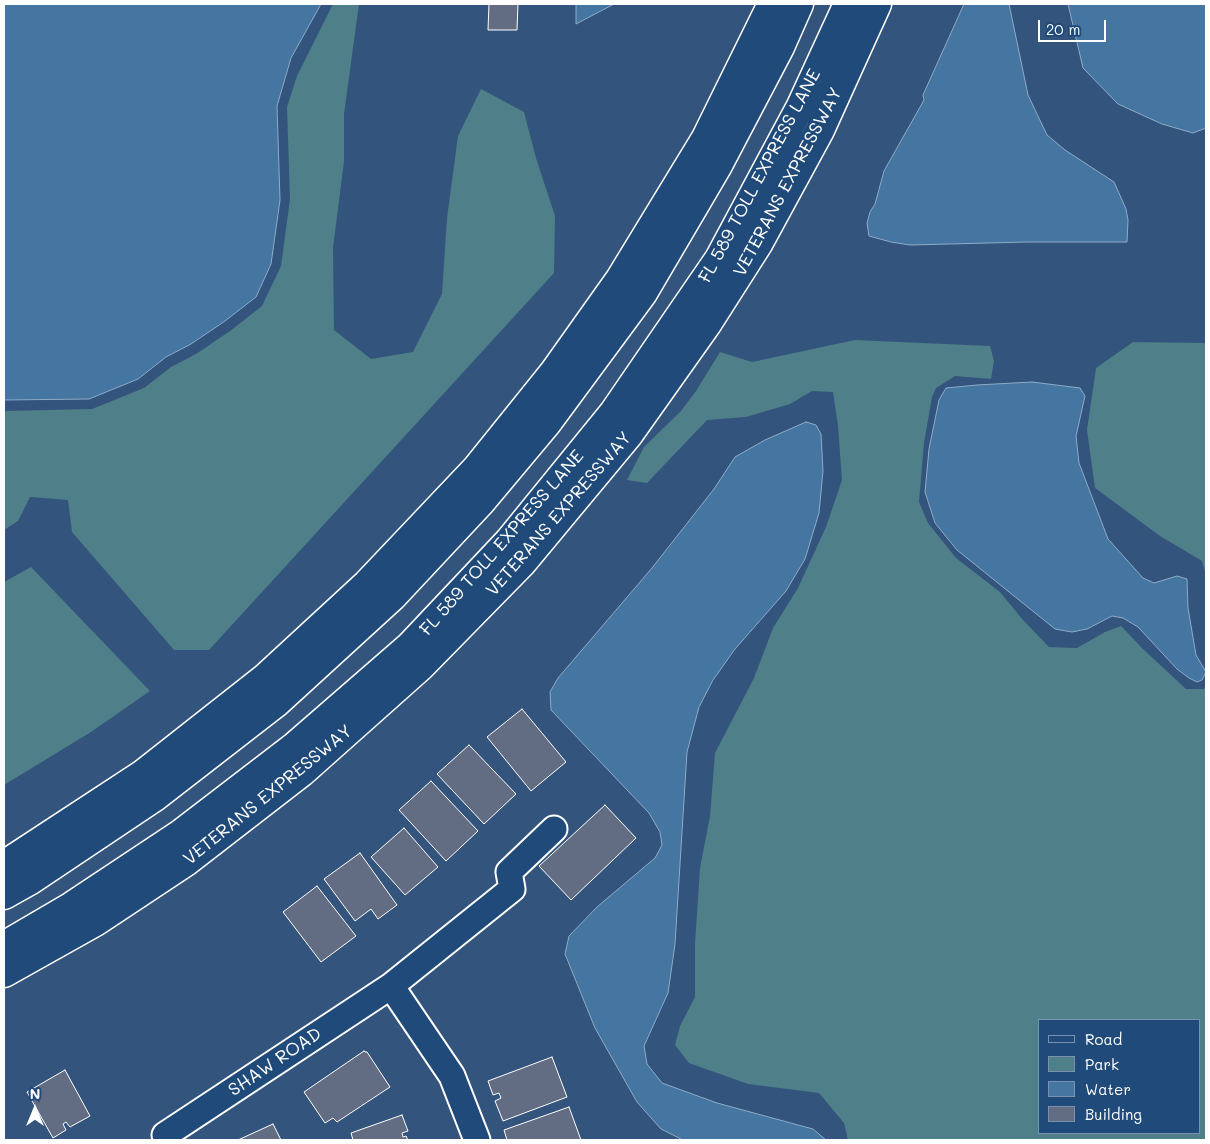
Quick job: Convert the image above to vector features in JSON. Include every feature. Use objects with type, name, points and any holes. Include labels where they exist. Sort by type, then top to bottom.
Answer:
[{"type":"highway","points":[[4,865],[143,774],[265,678],[367,584],[476,469],[554,372],[620,279],[706,138],[772,4]]},
{"type":"highway","points":[[4,895],[29,881],[156,796],[276,703],[393,596],[480,503],[547,423],[643,293],[717,167],[780,47],[799,4]]},
{"type":"highway","name":"FL 589 TOLL EXPRESS LANE","points":[[4,946],[72,906],[178,835],[295,746],[410,646],[508,541],[614,412],[719,259],[801,106],[848,4]]},
{"type":"highway","name":"VETERANS EXPRESSWAY","points":[[4,973],[95,922],[187,861],[302,772],[421,666],[521,564],[629,434],[707,324],[758,244],[820,130],[877,4]]},
{"type":"street","name":"SHAW ROAD","points":[[167,1140],[165,1135],[391,986],[512,889],[509,872],[554,829]]},
{"type":"street","points":[[391,986],[452,1076],[477,1140]]},
{"type":"green space","points":[[333,4],[359,4],[344,114],[344,161],[333,248],[334,330],[371,359],[413,352],[442,294],[447,218],[458,136],[481,89],[524,112],[536,158],[555,216],[554,273],[209,650],[174,650],[72,532],[68,500],[30,497],[18,521],[4,530],[4,411],[92,409],[144,388],[171,367],[196,354],[230,331],[262,306],[281,266],[290,199],[287,107],[297,76]]},
{"type":"green space","points":[[855,340],[990,346],[994,361],[991,379],[955,376],[936,388],[932,397],[924,443],[919,502],[928,523],[956,558],[1000,592],[1049,647],[1077,648],[1105,632],[1121,626],[1186,689],[1204,689],[1206,686],[1206,1140],[848,1140],[844,1123],[819,1093],[748,1084],[689,1063],[675,1045],[680,1026],[695,997],[695,944],[700,868],[710,816],[715,753],[754,678],[773,628],[798,588],[826,527],[842,480],[838,426],[833,392],[812,391],[790,404],[746,417],[707,420],[647,483],[627,480],[644,447],[681,411],[720,352],[752,362]]},
{"type":"green space","points":[[1133,342],[1206,343],[1206,575],[1202,561],[1160,536],[1095,488],[1087,430],[1096,368]]},
{"type":"green space","points":[[31,567],[150,691],[91,732],[4,785],[4,582]]},
{"type":"water","points":[[4,4],[321,4],[291,58],[277,106],[280,200],[271,264],[256,297],[191,344],[166,357],[138,379],[89,399],[4,400]]},
{"type":"water","points":[[576,4],[614,4],[576,24]]},
{"type":"water","points":[[964,4],[1009,4],[1028,95],[1047,135],[1065,150],[1114,182],[1126,209],[1128,220],[1127,242],[910,245],[869,236],[867,223],[870,212],[875,204],[884,171],[924,100],[923,95]]},
{"type":"water","points":[[1068,4],[1206,4],[1206,128],[1193,133],[1162,124],[1118,104],[1083,68]]},
{"type":"water","points":[[1032,382],[1080,388],[1085,396],[1076,436],[1079,463],[1108,539],[1143,578],[1154,583],[1177,576],[1187,579],[1188,608],[1196,655],[1206,672],[1202,680],[1197,682],[1177,669],[1138,627],[1123,618],[1112,616],[1087,629],[1072,632],[1055,629],[957,550],[935,523],[925,492],[929,449],[939,400],[946,388]]},
{"type":"water","points":[[806,422],[816,425],[821,434],[823,471],[819,513],[805,559],[786,591],[735,649],[713,680],[699,707],[687,752],[675,944],[668,993],[644,1046],[647,1064],[662,1083],[717,1103],[813,1129],[826,1140],[683,1140],[661,1129],[637,1102],[595,1028],[565,954],[569,936],[597,907],[655,858],[662,845],[660,832],[649,813],[551,710],[550,692],[558,678],[652,568],[714,489],[735,457],[765,440]]},
{"type":"building","points":[[489,4],[518,4],[517,30],[488,30]]},
{"type":"building","points":[[522,709],[566,762],[531,791],[487,737]]},
{"type":"building","points":[[469,745],[516,794],[484,824],[437,774]]},
{"type":"building","points":[[431,781],[478,831],[446,861],[399,810]]},
{"type":"building","points":[[605,805],[636,838],[571,900],[539,866]]},
{"type":"building","points":[[404,828],[438,867],[405,895],[371,857]]},
{"type":"building","points":[[360,853],[397,905],[378,919],[371,909],[355,921],[324,879]]},
{"type":"building","points":[[317,886],[356,936],[321,962],[283,912]]},
{"type":"building","points":[[364,1051],[367,1052],[390,1087],[337,1122],[333,1118],[325,1123],[304,1092]]},
{"type":"building","points":[[552,1057],[567,1097],[503,1121],[495,1101],[501,1098],[499,1093],[493,1095],[488,1081]]},
{"type":"building","points":[[65,1070],[90,1116],[70,1127],[66,1122],[63,1124],[66,1130],[53,1138],[27,1092]]},
{"type":"building","points":[[569,1107],[581,1140],[507,1140],[504,1130]]},
{"type":"building","points":[[402,1115],[408,1131],[402,1133],[403,1137],[406,1136],[408,1140],[353,1140],[351,1133]]},
{"type":"building","points":[[273,1124],[281,1140],[238,1140]]}]
